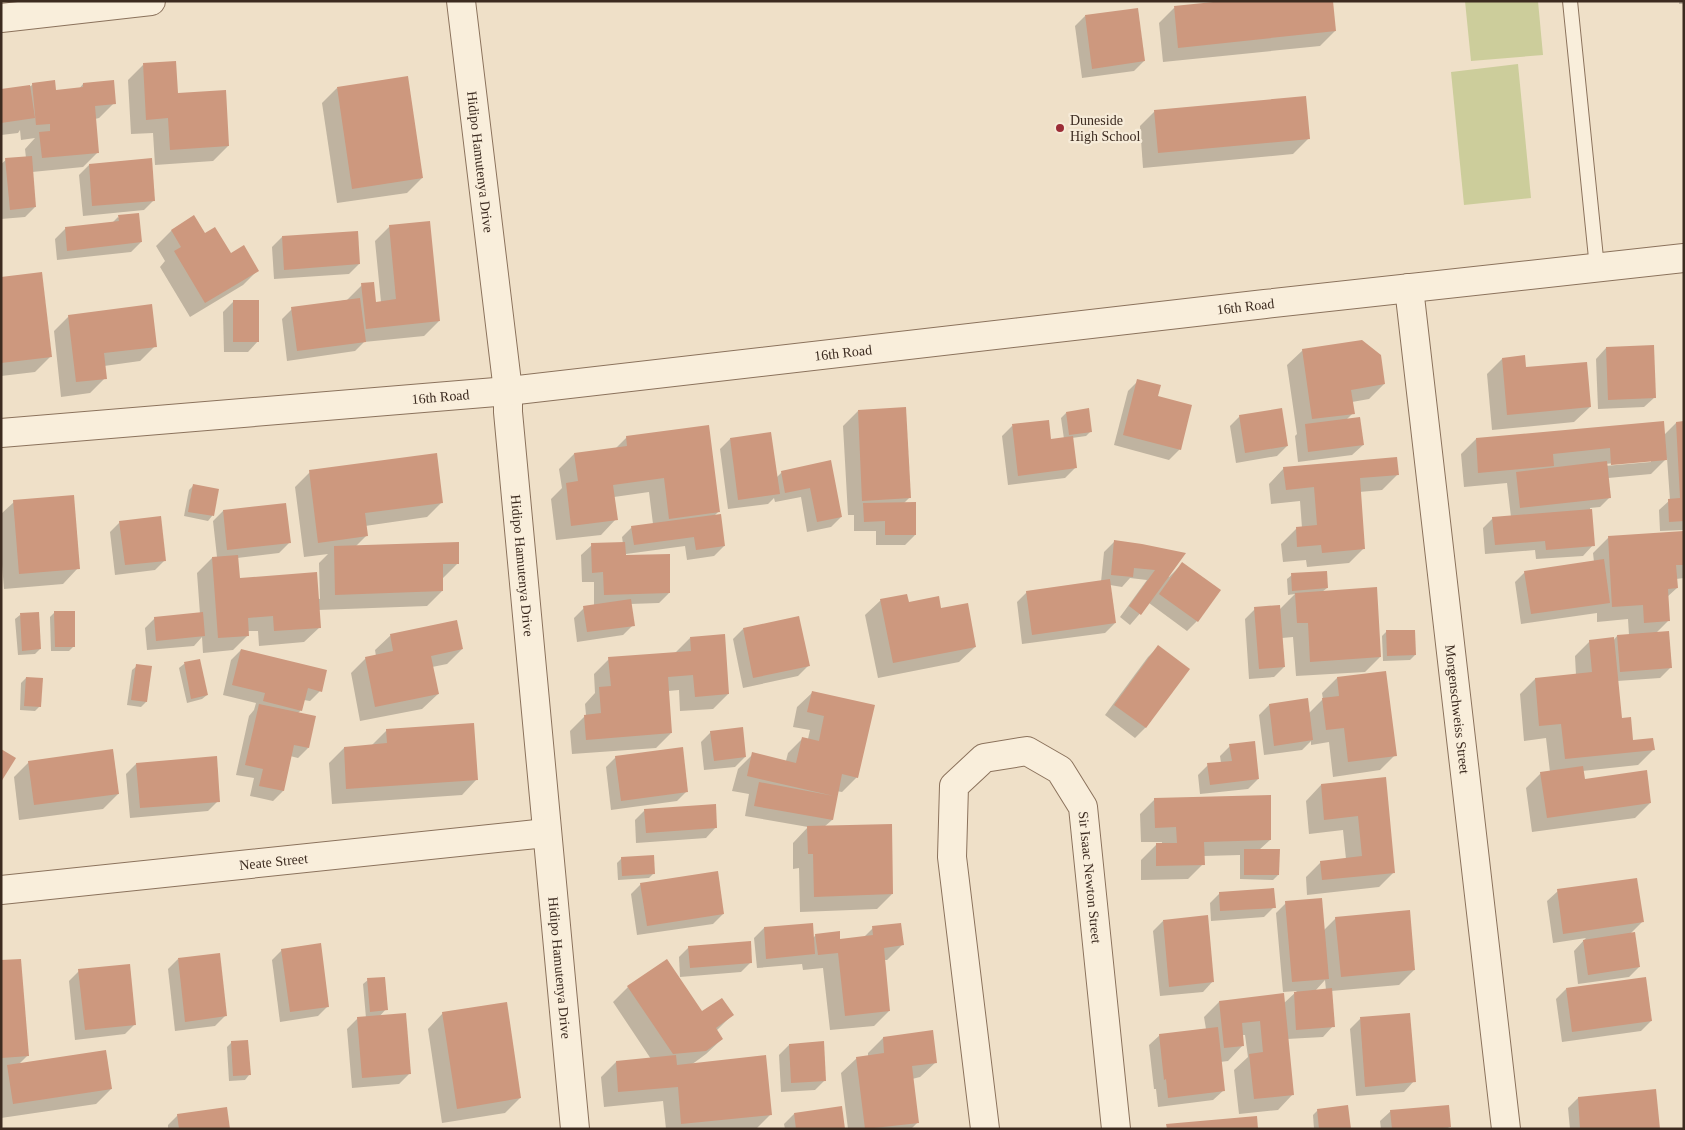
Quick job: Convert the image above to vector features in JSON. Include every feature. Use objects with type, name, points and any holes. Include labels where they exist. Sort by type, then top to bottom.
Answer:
[{"type":"street","points":[[1,18],[151,1]]},
{"type":"street","name":"Hidipo Hamutenya Drive","points":[[461,1],[508,391],[508,412],[546,833],[575,1129]]},
{"type":"street","name":"16th Road","points":[[1,433],[508,391],[1684,258]]},
{"type":"street","name":"Morgenschweiss Street","points":[[1410,288],[1506,1129]]},
{"type":"street","name":"Sir Isaac Newton Street","points":[[985,1129],[952,857],[954,786],[984,758],[1027,751],[1060,770],[1083,807],[1116,1129]]},
{"type":"street","name":"Neate Street","points":[[1,890],[546,833]]},
{"type":"lane","points":[[1570,1],[1597,268]]},
{"type":"green space","points":[[1465,1],[1538,1],[1543,55],[1471,61]]},
{"type":"green space","points":[[1518,64],[1531,198],[1464,205],[1451,72]]},
{"type":"building","points":[[1223,1],[1333,1],[1336,31],[1178,48],[1174,6]]},
{"type":"building","points":[[1138,8],[1145,61],[1092,69],[1085,15]]},
{"type":"building","points":[[176,61],[178,93],[226,90],[229,146],[170,150],[168,118],[146,120],[143,63]]},
{"type":"building","points":[[408,76],[423,178],[352,189],[337,87]]},
{"type":"building","points":[[55,80],[56,90],[83,87],[83,83],[114,80],[116,104],[95,106],[99,153],[42,158],[39,132],[50,131],[50,124],[36,125],[32,83]]},
{"type":"building","points":[[30,85],[35,118],[1,123],[1,89]]},
{"type":"building","points":[[1306,96],[1310,139],[1158,153],[1154,110]]},
{"type":"building","points":[[32,156],[36,207],[10,210],[5,158]]},
{"type":"building","points":[[152,158],[155,201],[92,206],[89,164]]},
{"type":"building","points":[[139,213],[142,242],[67,251],[65,227],[119,221],[118,215]]},
{"type":"building","points":[[194,215],[205,233],[215,227],[231,253],[244,245],[259,271],[205,303],[174,251],[181,247],[171,230]]},
{"type":"building","points":[[430,221],[440,321],[366,329],[361,283],[374,282],[376,302],[396,299],[389,225]]},
{"type":"building","points":[[358,231],[360,264],[284,270],[282,236]]},
{"type":"building","points":[[42,272],[52,357],[1,363],[1,277]]},
{"type":"building","points":[[360,298],[366,342],[297,351],[291,307]]},
{"type":"building","points":[[233,300],[259,300],[259,342],[233,342]]},
{"type":"building","points":[[152,304],[157,347],[104,353],[107,379],[76,382],[68,315]]},
{"type":"building","points":[[1362,340],[1381,355],[1385,384],[1351,390],[1355,414],[1312,419],[1302,349]]},
{"type":"building","points":[[1654,345],[1656,398],[1608,400],[1606,347]]},
{"type":"building","points":[[1525,355],[1526,367],[1587,362],[1591,407],[1507,415],[1502,358]]},
{"type":"building","points":[[1137,379],[1161,385],[1158,396],[1192,405],[1181,450],[1123,435]]},
{"type":"building","points":[[906,407],[911,498],[862,501],[858,410]]},
{"type":"building","points":[[1089,408],[1092,432],[1069,435],[1066,412]]},
{"type":"building","points":[[1282,408],[1288,446],[1245,453],[1239,415]]},
{"type":"building","points":[[1360,417],[1364,445],[1308,452],[1305,424]]},
{"type":"building","points":[[1049,420],[1051,439],[1073,436],[1077,468],[1018,476],[1012,424]]},
{"type":"building","points":[[1664,421],[1667,460],[1611,465],[1610,448],[1553,454],[1554,466],[1478,473],[1476,438]]},
{"type":"building","points":[[1684,421],[1684,521],[1669,522],[1668,499],[1680,498],[1676,422]]},
{"type":"building","points":[[709,425],[720,512],[669,519],[664,478],[613,485],[618,520],[571,526],[566,483],[578,481],[574,453],[627,446],[626,436]]},
{"type":"building","points":[[771,432],[780,494],[738,500],[730,438]]},
{"type":"building","points":[[437,453],[443,503],[365,513],[368,536],[318,543],[309,470]]},
{"type":"building","points":[[1397,457],[1399,475],[1360,478],[1365,549],[1322,553],[1321,545],[1297,547],[1296,527],[1317,525],[1314,487],[1286,490],[1283,467]]},
{"type":"building","points":[[831,460],[842,517],[817,522],[810,488],[785,493],[781,471]]},
{"type":"building","points":[[1607,461],[1611,498],[1520,508],[1516,472]]},
{"type":"building","points":[[193,484],[219,489],[214,516],[188,512]]},
{"type":"building","points":[[74,495],[80,569],[19,574],[13,500]]},
{"type":"building","points":[[916,502],[916,535],[885,535],[885,521],[864,522],[863,503]]},
{"type":"building","points":[[286,503],[291,543],[227,550],[223,510]]},
{"type":"building","points":[[1592,509],[1595,546],[1546,550],[1545,541],[1495,545],[1492,517]]},
{"type":"building","points":[[721,514],[725,546],[696,550],[694,537],[634,545],[631,526]]},
{"type":"building","points":[[161,516],[166,561],[125,565],[119,521]]},
{"type":"building","points":[[1684,531],[1684,565],[1676,565],[1678,588],[1668,589],[1670,621],[1644,623],[1643,605],[1612,607],[1608,536]]},
{"type":"building","points":[[1114,540],[1186,553],[1141,615],[1129,606],[1155,570],[1134,568],[1133,577],[1111,575]]},
{"type":"building","points":[[459,542],[459,564],[443,564],[443,591],[335,595],[334,546]]},
{"type":"building","points":[[625,542],[626,555],[670,554],[670,593],[604,595],[603,572],[592,573],[591,543]]},
{"type":"building","points":[[238,555],[240,578],[317,572],[321,628],[274,631],[273,616],[248,618],[249,636],[218,638],[212,557]]},
{"type":"building","points":[[1604,559],[1610,603],[1531,614],[1524,571]]},
{"type":"building","points":[[1182,562],[1221,590],[1198,622],[1159,594]]},
{"type":"building","points":[[1327,571],[1328,588],[1292,591],[1291,573]]},
{"type":"building","points":[[1110,579],[1116,623],[1032,635],[1026,591]]},
{"type":"building","points":[[1377,587],[1381,657],[1310,662],[1308,623],[1297,623],[1295,593]]},
{"type":"building","points":[[907,594],[909,602],[939,596],[941,608],[968,603],[976,647],[893,663],[880,599]]},
{"type":"building","points":[[631,599],[635,626],[587,632],[583,606]]},
{"type":"building","points":[[1280,605],[1285,667],[1259,669],[1254,607]]},
{"type":"building","points":[[54,611],[75,611],[75,647],[55,647]]},
{"type":"building","points":[[39,612],[41,649],[22,651],[20,613]]},
{"type":"building","points":[[203,612],[205,636],[156,641],[154,617]]},
{"type":"building","points":[[799,616],[810,666],[753,678],[743,628]]},
{"type":"building","points":[[457,620],[463,649],[431,656],[439,694],[375,707],[365,657],[393,651],[390,634]]},
{"type":"building","points":[[1386,630],[1415,630],[1416,655],[1387,656]]},
{"type":"building","points":[[1669,631],[1672,668],[1620,672],[1617,635]]},
{"type":"building","points":[[725,634],[729,694],[695,697],[693,675],[668,677],[672,733],[586,740],[584,715],[601,713],[599,687],[611,686],[608,657],[691,651],[690,637]]},
{"type":"building","points":[[1614,637],[1622,718],[1631,717],[1633,740],[1653,738],[1655,750],[1565,759],[1561,724],[1539,726],[1535,678],[1592,672],[1589,640]]},
{"type":"building","points":[[1158,645],[1190,669],[1146,728],[1114,705]]},
{"type":"building","points":[[241,649],[327,670],[322,692],[308,688],[302,711],[263,701],[265,693],[232,685]]},
{"type":"building","points":[[200,659],[208,695],[191,699],[184,662]]},
{"type":"building","points":[[136,664],[152,666],[147,702],[131,700]]},
{"type":"building","points":[[1386,671],[1397,756],[1348,762],[1344,728],[1326,730],[1322,698],[1339,696],[1337,677]]},
{"type":"building","points":[[26,677],[43,678],[41,707],[24,706]]},
{"type":"building","points":[[812,691],[875,705],[858,778],[842,774],[833,820],[754,806],[759,782],[834,796],[747,776],[752,752],[796,763],[802,737],[819,741],[824,716],[807,712]]},
{"type":"building","points":[[1308,698],[1313,740],[1274,746],[1269,704]]},
{"type":"building","points":[[259,704],[316,716],[309,748],[294,745],[284,791],[259,786],[263,769],[245,765]]},
{"type":"building","points":[[474,723],[478,780],[346,789],[344,747],[387,743],[386,729]]},
{"type":"building","points":[[743,727],[746,757],[714,761],[710,731]]},
{"type":"building","points":[[1255,741],[1259,779],[1210,785],[1207,763],[1232,761],[1229,744]]},
{"type":"building","points":[[683,747],[688,792],[621,801],[615,756]]},
{"type":"building","points":[[1,749],[16,758],[1,782]]},
{"type":"building","points":[[113,749],[119,794],[34,805],[28,761]]},
{"type":"building","points":[[217,756],[220,802],[140,808],[136,763]]},
{"type":"building","points":[[1583,766],[1585,779],[1647,770],[1651,803],[1547,818],[1540,772]]},
{"type":"building","points":[[1386,777],[1395,873],[1322,880],[1320,861],[1362,856],[1358,816],[1324,820],[1321,784]]},
{"type":"building","points":[[1271,795],[1271,840],[1204,842],[1205,865],[1156,866],[1156,843],[1177,843],[1176,827],[1155,828],[1154,798]]},
{"type":"building","points":[[716,804],[717,828],[646,833],[644,809]]},
{"type":"building","points":[[892,824],[893,894],[814,897],[813,854],[808,854],[807,826]]},
{"type":"building","points":[[1244,849],[1280,849],[1279,875],[1244,875]]},
{"type":"building","points":[[654,855],[655,874],[622,876],[621,857]]},
{"type":"building","points":[[718,871],[724,914],[647,926],[640,883]]},
{"type":"building","points":[[1637,878],[1644,922],[1563,934],[1557,889]]},
{"type":"building","points":[[1274,888],[1276,908],[1220,911],[1219,892]]},
{"type":"building","points":[[1322,898],[1329,979],[1292,982],[1285,901]]},
{"type":"building","points":[[1410,910],[1415,970],[1341,977],[1335,917]]},
{"type":"building","points":[[1208,915],[1214,982],[1169,987],[1163,920]]},
{"type":"building","points":[[813,923],[815,954],[766,959],[764,927]]},
{"type":"building","points":[[901,923],[904,945],[884,948],[890,1011],[845,1016],[838,953],[818,955],[815,934],[840,931],[840,939],[873,935],[872,926]]},
{"type":"building","points":[[1635,932],[1640,967],[1588,975],[1583,940]]},
{"type":"building","points":[[751,941],[752,963],[690,968],[688,946]]},
{"type":"building","points":[[321,943],[329,1007],[290,1012],[281,949]]},
{"type":"building","points":[[220,953],[227,1016],[185,1022],[178,958]]},
{"type":"building","points":[[21,959],[29,1056],[1,1058],[1,960]]},
{"type":"building","points":[[667,959],[702,1011],[722,998],[734,1015],[716,1028],[723,1039],[706,1051],[673,1054],[627,986]]},
{"type":"building","points":[[130,964],[136,1025],[85,1030],[78,969]]},
{"type":"building","points":[[385,977],[388,1010],[370,1012],[367,978]]},
{"type":"building","points":[[1646,977],[1652,1021],[1572,1032],[1566,988]]},
{"type":"building","points":[[1332,988],[1335,1027],[1296,1030],[1294,992]]},
{"type":"building","points":[[1284,993],[1294,1095],[1254,1099],[1249,1054],[1263,1052],[1260,1021],[1242,1023],[1244,1046],[1224,1048],[1219,1001]]},
{"type":"building","points":[[507,1002],[521,1098],[457,1109],[442,1012]]},
{"type":"building","points":[[406,1013],[411,1074],[362,1078],[357,1017]]},
{"type":"building","points":[[1410,1013],[1416,1082],[1365,1087],[1360,1017]]},
{"type":"building","points":[[1218,1027],[1225,1091],[1168,1098],[1159,1034]]},
{"type":"building","points":[[933,1030],[937,1063],[912,1066],[919,1123],[865,1129],[856,1057],[884,1053],[883,1037]]},
{"type":"building","points":[[248,1040],[251,1075],[233,1076],[231,1041]]},
{"type":"building","points":[[824,1041],[826,1081],[791,1083],[789,1044]]},
{"type":"building","points":[[106,1050],[112,1089],[13,1104],[7,1065]]},
{"type":"building","points":[[676,1055],[677,1065],[766,1055],[772,1115],[681,1124],[678,1087],[618,1092],[616,1061]]},
{"type":"building","points":[[1656,1089],[1660,1129],[1580,1129],[1578,1097]]},
{"type":"building","points":[[1348,1105],[1351,1129],[1319,1129],[1317,1109]]},
{"type":"building","points":[[1449,1105],[1451,1127],[1392,1129],[1390,1110]]},
{"type":"building","points":[[842,1106],[845,1129],[796,1129],[794,1113]]},
{"type":"building","points":[[227,1107],[230,1129],[179,1129],[177,1114]]},
{"type":"building","points":[[1257,1116],[1258,1129],[1167,1129],[1166,1124]]},
{"type":"place","name":"Duneside High School","points":[[1060,128]]}]
